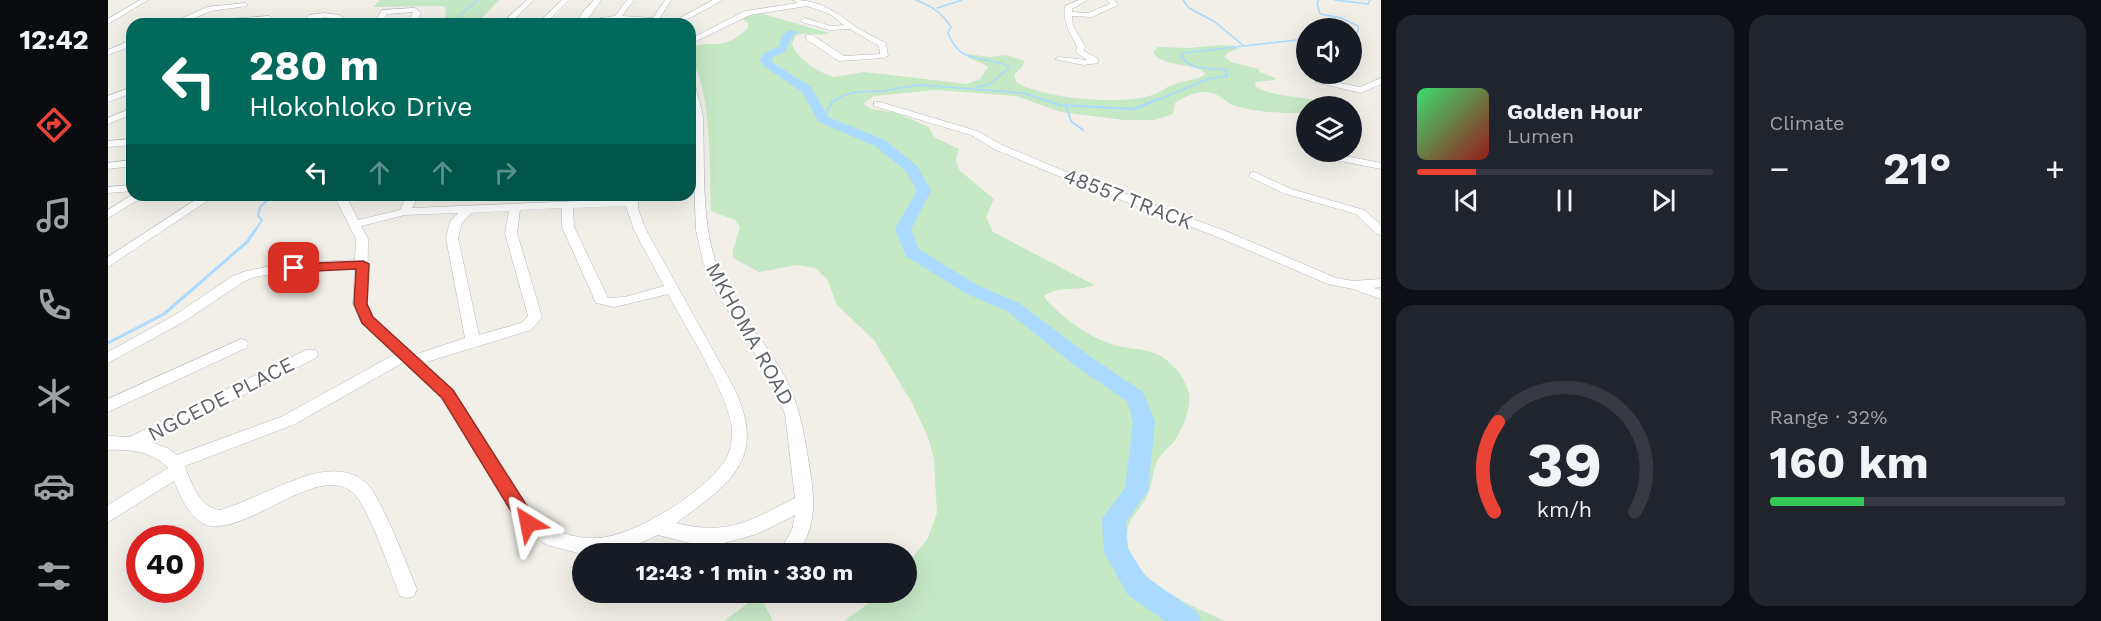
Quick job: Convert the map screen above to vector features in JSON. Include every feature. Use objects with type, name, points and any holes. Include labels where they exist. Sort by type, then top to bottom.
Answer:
[{"type":"street","points":[[108,22],[145,0]]},
{"type":"street","points":[[512,18],[531,0]]},
{"type":"street","points":[[547,18],[566,0]]},
{"type":"street","points":[[583,18],[598,0]]},
{"type":"street","points":[[617,18],[631,0]]},
{"type":"street","points":[[657,18],[668,0]]},
{"type":"street","points":[[684,18],[720,0]]},
{"type":"street","points":[[796,0],[833,12],[851,27],[883,45],[884,56],[842,59],[809,37]]},
{"type":"street","points":[[1059,58],[1083,63],[1095,61],[1080,52],[1081,47],[1069,26],[1068,8],[1084,0]]},
{"type":"street","points":[[1067,14],[1095,13],[1111,7],[1114,4],[1110,0]]},
{"type":"street","points":[[187,18],[225,3],[248,3]]},
{"type":"street","points":[[233,18],[248,3]]},
{"type":"street","points":[[696,39],[748,13],[808,4]]},
{"type":"street","points":[[380,18],[383,13],[389,11],[416,10],[414,18]]},
{"type":"street","points":[[310,18],[316,15],[340,18]]},
{"type":"street","points":[[806,20],[829,28],[851,27]]},
{"type":"street","points":[[108,54],[126,46]]},
{"type":"street","points":[[1330,84],[1361,90],[1381,81]]},
{"type":"street","points":[[108,99],[126,92]]},
{"type":"street","name":"48557 TRACK","points":[[877,104],[974,133],[1060,173],[1224,235],[1333,281],[1353,285],[1381,283]]},
{"type":"street","name":"MKHOMA ROAD","points":[[696,105],[702,230],[707,255],[717,283],[767,359],[790,403],[796,426],[804,522],[794,543]]},
{"type":"street","points":[[108,122],[126,114]]},
{"type":"street","points":[[108,144],[126,142]]},
{"type":"street","points":[[1361,162],[1381,166]]},
{"type":"street","points":[[108,166],[126,164]]},
{"type":"street","points":[[1254,175],[1287,191],[1360,212],[1381,231]]},
{"type":"street","points":[[108,190],[126,188]]},
{"type":"street","points":[[108,215],[130,201]]},
{"type":"street","points":[[109,265],[201,201]]},
{"type":"street","points":[[343,201],[362,239],[362,312],[376,329],[448,394],[519,511],[536,530],[561,542],[595,546],[630,540],[656,526],[723,477],[735,459],[740,440],[738,421],[722,381],[640,230],[632,201]]},
{"type":"street","points":[[405,212],[410,201]]},
{"type":"street","points":[[354,224],[405,212],[606,201]]},
{"type":"street","points":[[568,204],[566,215],[568,227],[601,300],[605,303],[617,303],[672,288]]},
{"type":"street","points":[[108,514],[176,467],[289,420],[408,358],[525,327],[535,317],[511,233],[515,207]]},
{"type":"street","points":[[466,210],[456,222],[452,238],[472,341]]},
{"type":"street","points":[[108,358],[163,329],[244,275],[275,269],[363,264]]},
{"type":"street","points":[[1353,285],[1381,295]]},
{"type":"street","points":[[108,406],[241,344]]},
{"type":"street","name":"NGCEDE PLACE","points":[[130,445],[311,354]]},
{"type":"street","points":[[108,443],[130,445],[165,454],[176,467],[203,514],[214,519],[229,515],[310,481],[332,478],[351,481],[365,495],[407,589]]},
{"type":"street","points":[[656,526],[687,534],[717,537],[745,530],[804,502]]},
{"type":"green space","points":[[380,0],[499,0],[482,18],[444,18],[446,16],[445,7],[439,6],[373,7]]},
{"type":"green space","points":[[756,12],[829,33],[800,34],[795,36],[792,44],[809,65],[834,77],[864,72],[967,84],[980,79],[988,67],[965,54],[991,57],[1006,55],[1025,61],[1014,74],[1016,82],[1028,88],[1064,96],[1105,100],[1142,98],[1206,74],[1194,67],[1159,58],[1153,53],[1158,47],[1236,46],[1237,49],[1227,53],[1225,57],[1231,62],[1259,69],[1259,72],[1276,78],[1255,82],[1256,87],[1296,97],[1296,113],[1289,113],[1236,106],[1213,93],[1202,92],[1175,103],[1173,114],[1154,120],[1124,120],[1061,112],[1016,96],[936,90],[874,96],[863,104],[872,109],[896,113],[929,127],[934,137],[959,149],[956,159],[959,170],[994,199],[986,217],[993,232],[1094,285],[1055,291],[1044,296],[1065,317],[1099,339],[1119,346],[1149,351],[1160,356],[1181,375],[1190,398],[1186,416],[1176,439],[1158,459],[1147,496],[1128,527],[1128,544],[1134,560],[1159,586],[1225,621],[844,621],[869,603],[917,603],[917,552],[928,538],[937,513],[934,459],[928,437],[912,403],[874,340],[837,305],[827,279],[815,268],[796,265],[759,272],[733,258],[740,227],[735,220],[711,211],[706,109],[696,70],[696,46],[723,43],[733,39],[748,28],[748,23],[742,18]]},
{"type":"green space","points":[[748,603],[763,603],[773,621],[724,621]]},
{"type":"waterway","points":[[461,18],[461,14],[478,0]]},
{"type":"waterway","points":[[916,0],[944,17],[951,27],[948,33],[959,50],[966,55],[1008,66],[1008,69],[990,84],[977,87]]},
{"type":"waterway","points":[[937,8],[962,0]]},
{"type":"waterway","points":[[1183,0],[1189,8],[1215,22],[1244,46]]},
{"type":"waterway","points":[[1319,0],[1317,3],[1320,14],[1341,18]]},
{"type":"waterway","points":[[1335,0],[1368,4],[1370,0]]},
{"type":"waterway","points":[[793,32],[787,36],[782,50],[767,56],[765,60],[769,65],[807,90],[823,119],[880,143],[912,169],[924,191],[903,229],[912,252],[971,289],[1013,307],[1084,362],[1136,397],[1144,422],[1136,491],[1114,519],[1116,552],[1137,586],[1188,621]]},
{"type":"waterway","points":[[1155,101],[1208,79],[1227,76],[1226,70],[1195,67],[1185,61],[1181,56],[1183,53],[1296,40]]},
{"type":"waterway","points":[[834,101],[844,95],[857,92],[882,91],[919,85],[1024,93],[1046,101]]},
{"type":"waterway","points":[[823,119],[832,102],[837,99]]},
{"type":"waterway","points":[[1042,99],[1059,105],[1134,109],[1158,99]]},
{"type":"waterway","points":[[1066,106],[1071,121],[1083,130]]},
{"type":"waterway","points":[[255,231],[262,220],[258,216],[260,207],[266,201]]},
{"type":"waterway","points":[[108,343],[164,314],[247,242],[256,229]]},
{"type":"route","points":[[294,268],[363,264],[360,304],[367,320],[448,394],[528,523]]}]
